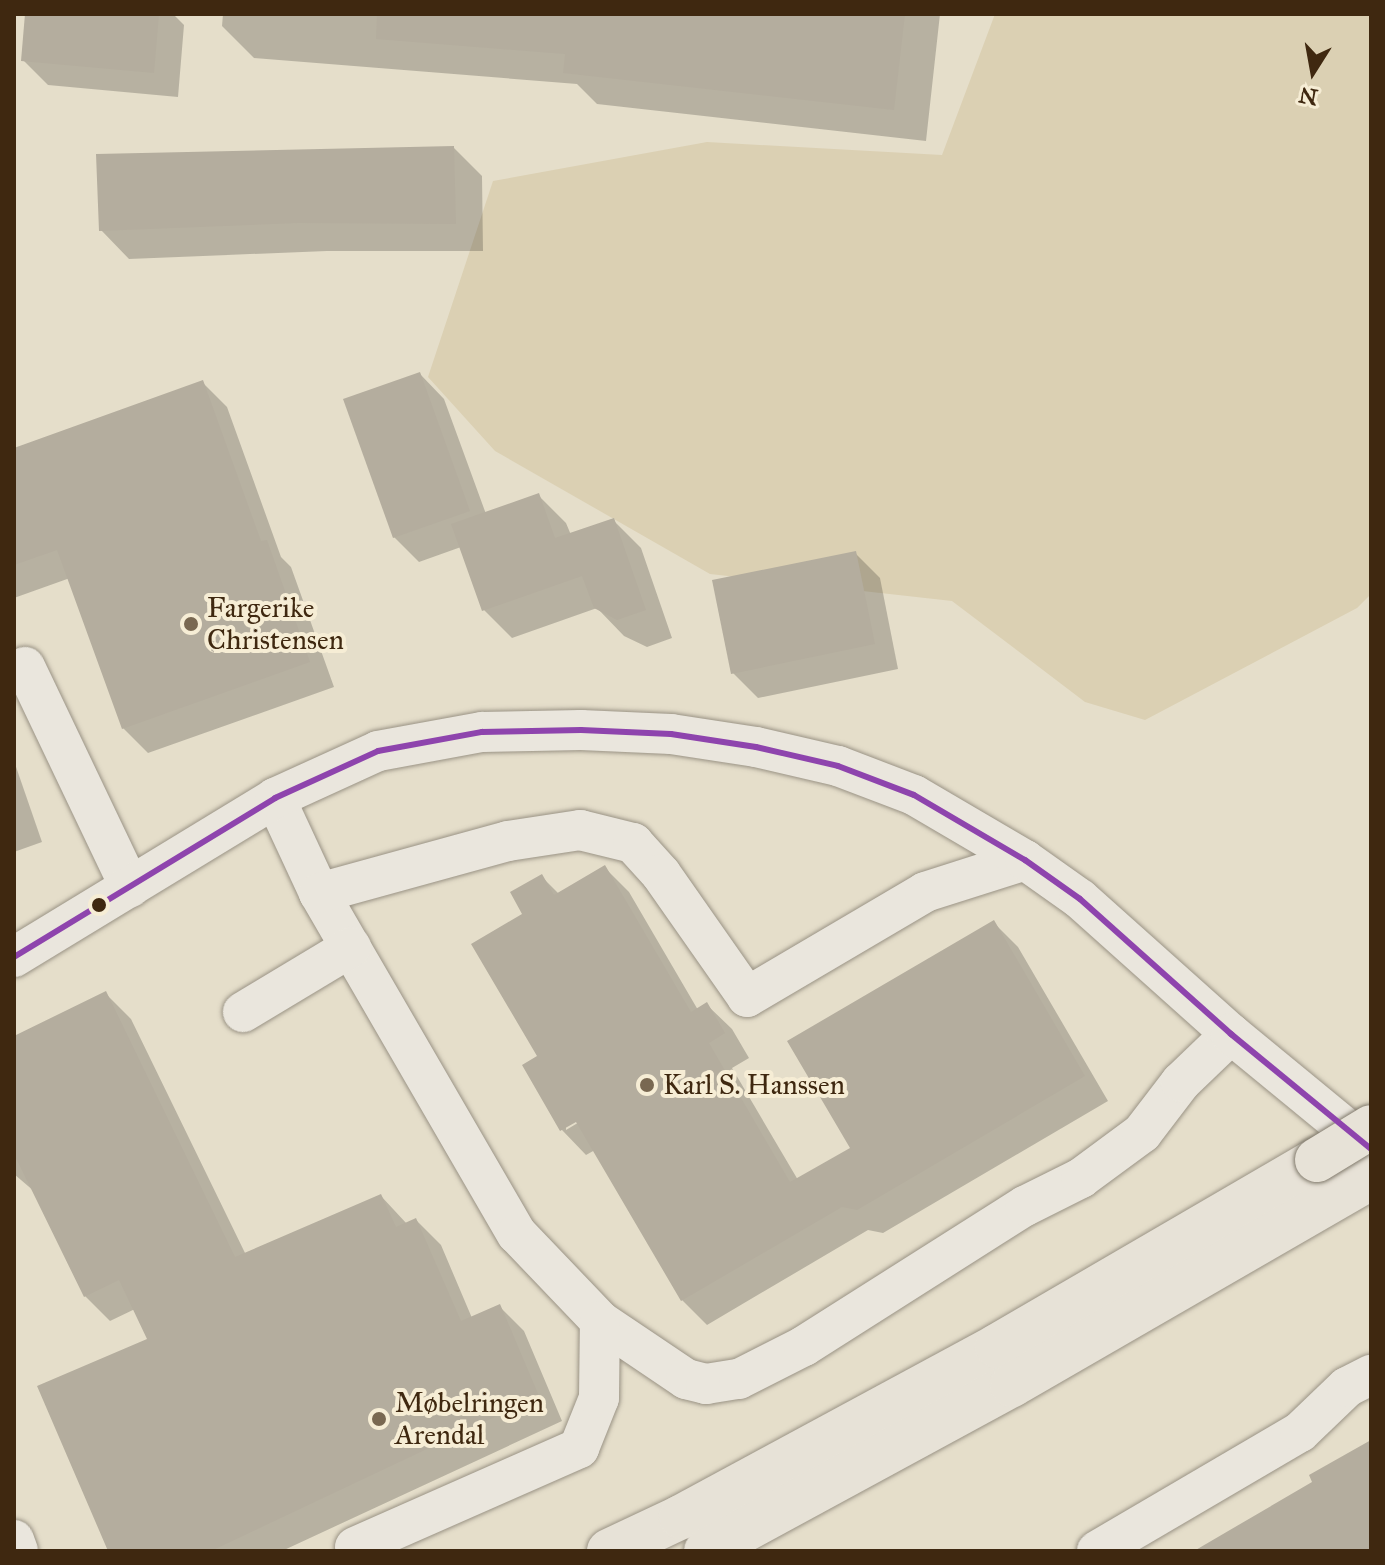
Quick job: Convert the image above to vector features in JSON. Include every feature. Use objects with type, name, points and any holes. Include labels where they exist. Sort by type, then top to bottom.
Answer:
[{"type":"highway","points":[[609,1551],[681,1517],[997,1346],[1371,1127]]},
{"type":"highway","points":[[706,1551],[1012,1385],[1362,1184]]},
{"type":"street","points":[[25,667],[130,887]]},
{"type":"street","points":[[14,957],[275,798],[378,751],[482,732],[581,730],[671,734],[756,747],[838,766],[914,795],[1025,860],[1080,899],[1231,1034],[1371,1149]]},
{"type":"street","points":[[275,798],[319,893],[517,1234],[600,1321],[686,1379],[706,1384],[739,1379],[804,1346],[1025,1206],[1081,1178],[1142,1133],[1181,1082],[1231,1034]]},
{"type":"street","points":[[319,893],[508,841],[580,830],[633,843],[661,874],[747,997],[925,892],[1025,860]]},
{"type":"street","points":[[243,1012],[351,947]]},
{"type":"street","points":[[355,1547],[579,1448],[599,1398],[600,1321]]},
{"type":"street","points":[[1097,1551],[1300,1432],[1347,1387],[1371,1375]]},
{"type":"street","points":[[14,1540],[18,1551]]},
{"type":"shaded area","points":[[995,14],[1371,14],[1371,594],[1357,608],[1145,720],[1085,702],[952,601],[710,574],[495,451],[428,377],[493,181],[707,142],[942,155]]},
{"type":"building","points":[[25,14],[159,14],[154,73],[21,61]]},
{"type":"building","points":[[377,14],[905,14],[894,110],[563,73],[565,54],[376,39]]},
{"type":"building","points":[[454,146],[456,224],[298,223],[99,231],[96,154]]},
{"type":"building","points":[[420,372],[470,511],[393,538],[343,399]]},
{"type":"building","points":[[203,380],[261,541],[267,540],[310,662],[122,729],[57,550],[14,565],[14,448]]},
{"type":"building","points":[[539,493],[555,538],[614,518],[646,610],[617,620],[594,608],[582,576],[482,611],[451,524]]},
{"type":"building","points":[[856,551],[875,644],[731,674],[712,580]]},
{"type":"building","points":[[605,865],[691,1012],[707,1002],[725,1033],[709,1043],[790,1182],[850,1148],[787,1041],[994,920],[1085,1076],[857,1210],[842,1207],[681,1301],[576,1122],[560,1131],[522,1065],[537,1056],[471,944],[522,914],[510,892],[542,874],[554,895]]},
{"type":"building","points":[[106,991],[235,1257],[381,1194],[396,1227],[416,1218],[461,1321],[500,1304],[539,1396],[211,1551],[108,1551],[37,1386],[147,1339],[119,1280],[84,1297],[14,1154],[14,1036]]},
{"type":"building","points":[[1371,1440],[1371,1551],[1194,1551],[1312,1482],[1309,1475]]},
{"type":"transit line","points":[[14,957],[275,798],[378,751],[482,732],[581,730],[671,734],[756,747],[838,766],[914,795],[1025,860],[1080,899],[1231,1034],[1371,1149]]},
{"type":"place","name":"Fargerike Christensen","points":[[191,624]]},
{"type":"place","name":"Karl S. Hanssen","points":[[647,1085]]},
{"type":"place","name":"Møbelringen Arendal","points":[[379,1419]]}]
